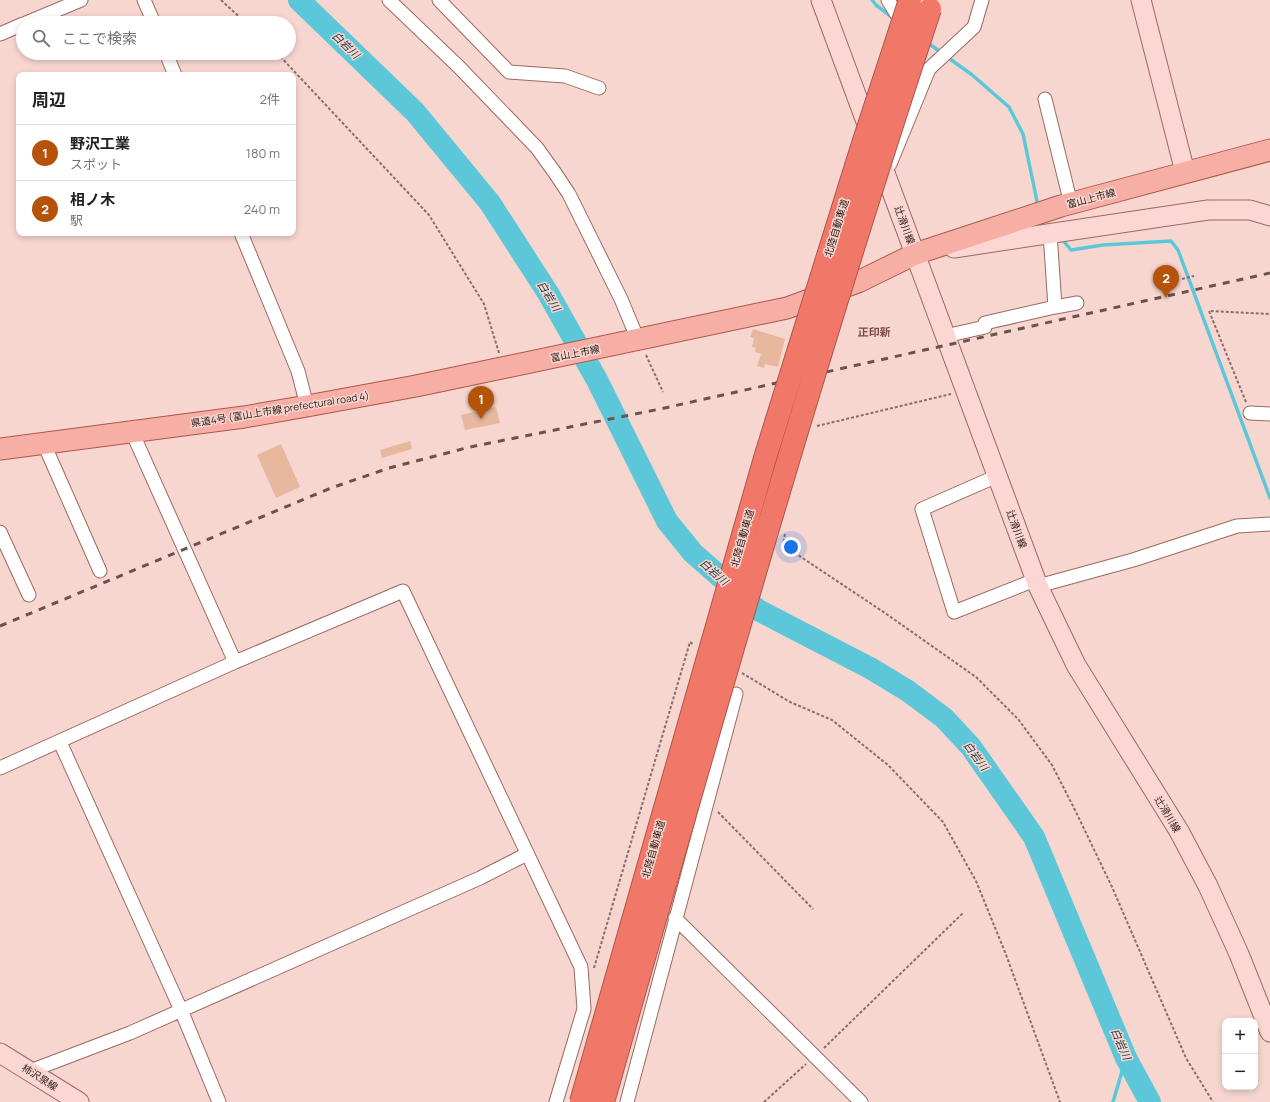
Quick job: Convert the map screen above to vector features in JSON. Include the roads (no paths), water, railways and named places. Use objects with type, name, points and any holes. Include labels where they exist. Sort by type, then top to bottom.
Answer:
[{"type":"highway","name":"北陸自動車道","points":[[581,1102],[766,458],[856,164],[910,0]]},
{"type":"highway","name":"北陸自動車道","points":[[603,1102],[786,465],[847,262],[930,9]]},
{"type":"main road","name":"辻滑川線","points":[[821,0],[1037,583],[1076,665],[1179,831],[1239,954],[1270,1032]]},
{"type":"main road","points":[[1141,0],[1185,172]]},
{"type":"main road","name":"富山上市線","points":[[915,254],[1071,204],[1270,150]]},
{"type":"main road","points":[[638,340],[787,308],[858,282],[915,254],[1208,210],[1250,210],[1270,216]]},
{"type":"main road","name":"富山上市線","points":[[507,366],[638,340]]},
{"type":"main road","name":"県道4号 (富山上市線 prefectural road 4)","points":[[0,449],[244,417],[416,386],[507,366]]},
{"type":"main road","name":"柿沢泉線","points":[[0,1053],[79,1102]]},
{"type":"street","points":[[43,16],[81,0]]},
{"type":"street","points":[[144,0],[151,16]]},
{"type":"street","points":[[389,0],[459,67],[537,148],[555,173],[579,215],[621,299],[638,340]]},
{"type":"street","points":[[438,0],[509,72],[565,76],[599,88]]},
{"type":"street","points":[[888,0],[929,69]]},
{"type":"street","points":[[886,173],[929,69],[974,27],[982,0]]},
{"type":"street","points":[[0,34],[16,27]]},
{"type":"street","points":[[169,60],[174,72]]},
{"type":"street","points":[[1045,99],[1071,204]]},
{"type":"street","points":[[1050,233],[1055,308]]},
{"type":"street","points":[[241,236],[298,371],[307,406]]},
{"type":"street","points":[[954,334],[986,327],[986,323],[1077,303]]},
{"type":"street","points":[[1250,413],[1270,414]]},
{"type":"street","points":[[132,432],[235,662]]},
{"type":"street","points":[[44,444],[100,571]]},
{"type":"street","points":[[997,476],[922,509],[954,612],[1037,583],[1133,560],[1237,526],[1270,524]]},
{"type":"street","points":[[0,532],[29,595]]},
{"type":"street","points":[[0,768],[235,662],[403,591],[581,967],[584,1009],[556,1102]]},
{"type":"street","points":[[627,1102],[736,694]]},
{"type":"street","points":[[60,742],[181,1010],[219,1102]]},
{"type":"street","points":[[30,1071],[130,1033],[480,878],[527,854]]},
{"type":"street","points":[[675,918],[861,1102]]},
{"type":"waterway","name":"白岩川","points":[[299,0],[415,112],[490,203],[548,293],[597,380],[667,521],[693,553],[758,610],[870,668],[908,691],[944,718],[971,747],[1034,837],[1126,1058],[1150,1102]]},
{"type":"waterway","points":[[872,0],[893,18]]},
{"type":"waterway","points":[[928,43],[942,53]]},
{"type":"waterway","points":[[947,57],[971,74],[1009,107],[1023,134],[1038,206]]},
{"type":"waterway","points":[[1061,238],[1071,250],[1103,245],[1171,241],[1178,250],[1270,498]]},
{"type":"waterway","points":[[1113,1102],[1126,1058]]},
{"type":"railway","points":[[0,626],[331,488],[389,468],[470,447],[660,409],[1270,273]]},
{"type":"place","name":"相ノ木","points":[[1166,298]]},
{"type":"place","name":"野沢工業","points":[[481,419]]},
{"type":"district","name":"正印新","points":[[874,332]]}]
